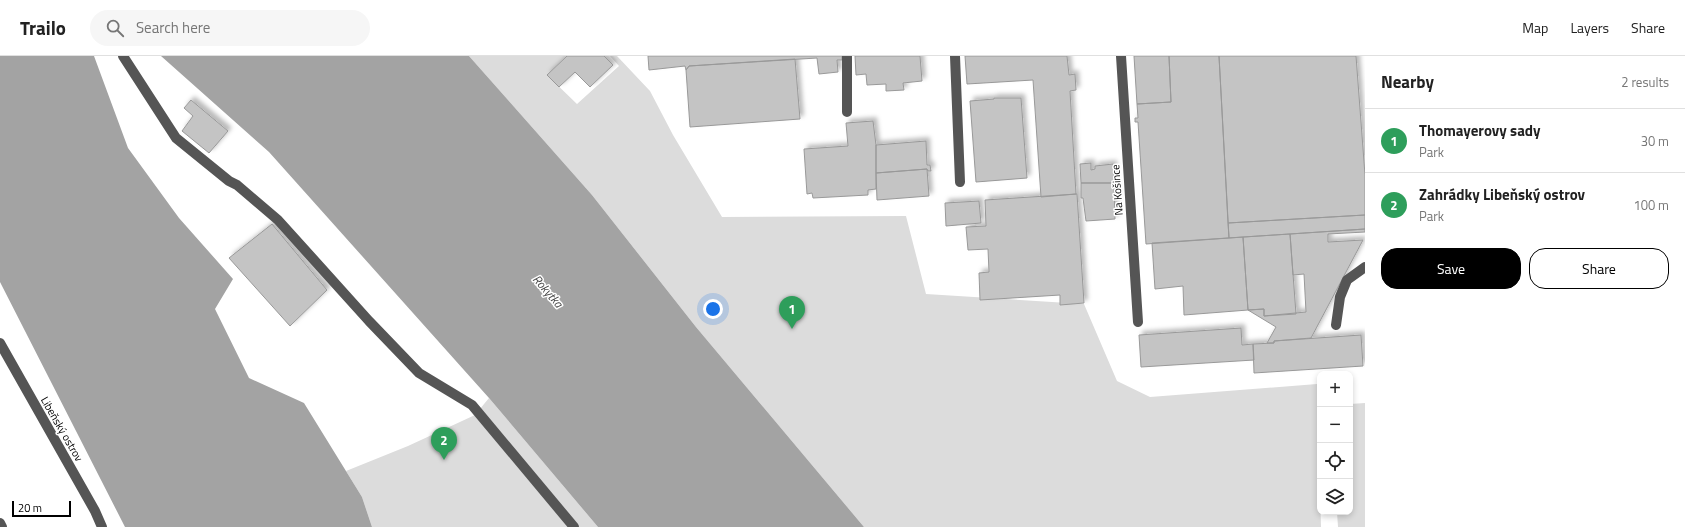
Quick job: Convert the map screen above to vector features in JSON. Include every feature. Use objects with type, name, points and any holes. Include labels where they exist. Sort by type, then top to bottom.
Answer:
[{"type":"street","points":[[123,56],[176,138],[229,181],[237,185],[278,220],[369,321],[419,373],[472,405],[574,527]]},
{"type":"street","points":[[847,56],[847,112]]},
{"type":"street","points":[[954,56],[960,182]]},
{"type":"street","name":"Na Košince","points":[[1121,56],[1138,322]]},
{"type":"street","points":[[1336,325],[1340,297],[1347,280],[1365,267]]},
{"type":"street","name":"Libeňský ostrov","points":[[0,343],[95,511],[102,527]]},
{"type":"street","points":[[0,523],[2,527]]},
{"type":"shaded area","points":[[469,56],[567,56],[547,75],[577,104],[619,66],[610,56],[617,56],[650,91],[673,135],[722,217],[906,216],[926,294],[1084,304],[1117,381],[1150,397],[1317,384],[1317,515],[1321,515],[1321,527],[864,527],[696,327],[592,195]]},
{"type":"shaded area","points":[[489,398],[598,527],[372,527],[362,497],[346,471],[408,446],[475,415]]},
{"type":"shaded area","points":[[1365,403],[1365,527],[1338,527],[1337,515],[1353,515],[1353,404]]},
{"type":"water","points":[[0,56],[94,56],[128,148],[179,218],[233,279],[215,309],[249,378],[304,403],[362,497],[372,527],[125,527],[0,282]]},
{"type":"water","name":"Rokytka","points":[[161,56],[469,56],[592,195],[696,327],[864,527],[598,527],[489,398],[269,152]]},
{"type":"building","points":[[567,56],[604,56],[613,65],[590,87],[575,72],[559,87],[547,75]]},
{"type":"building","points":[[648,56],[842,56],[842,60],[837,60],[838,72],[819,74],[817,58],[689,66],[686,70],[685,66],[649,70]]},
{"type":"building","points":[[855,56],[920,56],[922,81],[903,83],[904,90],[886,91],[886,84],[867,85],[866,74],[856,75]]},
{"type":"building","points":[[965,56],[1067,56],[1069,75],[1075,74],[1076,90],[1070,91],[1076,194],[1041,197],[1033,80],[967,84]]},
{"type":"building","points":[[1134,56],[1169,56],[1171,102],[1137,104]]},
{"type":"building","points":[[1169,56],[1219,56],[1229,238],[1146,244],[1138,122],[1135,122],[1135,118],[1138,118],[1137,104],[1171,102]]},
{"type":"building","points":[[1219,56],[1356,56],[1365,175],[1365,215],[1228,223]]},
{"type":"building","points":[[795,59],[800,119],[690,127],[686,70],[689,66]]},
{"type":"building","points":[[994,98],[1021,98],[1027,178],[976,182],[970,101]]},
{"type":"building","points":[[191,100],[228,131],[209,153],[182,131],[193,116],[184,108]]},
{"type":"building","points":[[873,121],[876,145],[876,189],[868,190],[868,195],[813,198],[812,193],[807,194],[804,149],[848,146],[846,123]]},
{"type":"building","points":[[926,141],[927,165],[930,165],[931,171],[928,171],[927,169],[876,173],[876,145]]},
{"type":"building","points":[[1091,163],[1091,170],[1095,169],[1095,166],[1113,164],[1114,183],[1081,183],[1080,164]]},
{"type":"building","points":[[927,169],[929,196],[877,200],[876,173]]},
{"type":"building","points":[[1081,183],[1114,183],[1115,219],[1086,221],[1083,198],[1081,198]]},
{"type":"building","points":[[1077,194],[1084,303],[1060,305],[1060,295],[980,300],[979,273],[989,272],[988,249],[968,250],[966,227],[986,226],[985,200]]},
{"type":"building","points":[[979,201],[981,223],[946,226],[945,203]]},
{"type":"building","points":[[1365,215],[1365,229],[1229,238],[1228,223]]},
{"type":"building","points":[[272,224],[327,290],[290,326],[229,258]]},
{"type":"building","points":[[1365,229],[1365,232],[1328,234],[1328,242],[1363,240],[1311,338],[1267,343],[1276,327],[1248,310],[1264,309],[1264,316],[1306,312],[1304,274],[1293,275],[1290,234]]},
{"type":"building","points":[[1290,234],[1296,314],[1264,316],[1264,309],[1248,310],[1243,237]]},
{"type":"building","points":[[1243,237],[1248,310],[1184,315],[1183,286],[1155,289],[1152,243]]},
{"type":"building","points":[[1241,328],[1242,345],[1253,344],[1254,360],[1141,367],[1139,335]]},
{"type":"building","points":[[1361,335],[1363,366],[1254,373],[1253,344],[1274,343],[1274,341]]},
{"type":"place","name":"Thomayerovy sady","points":[[792,329]]},
{"type":"place","name":"Zahrádky Libeňský ostrov","points":[[444,460]]}]
